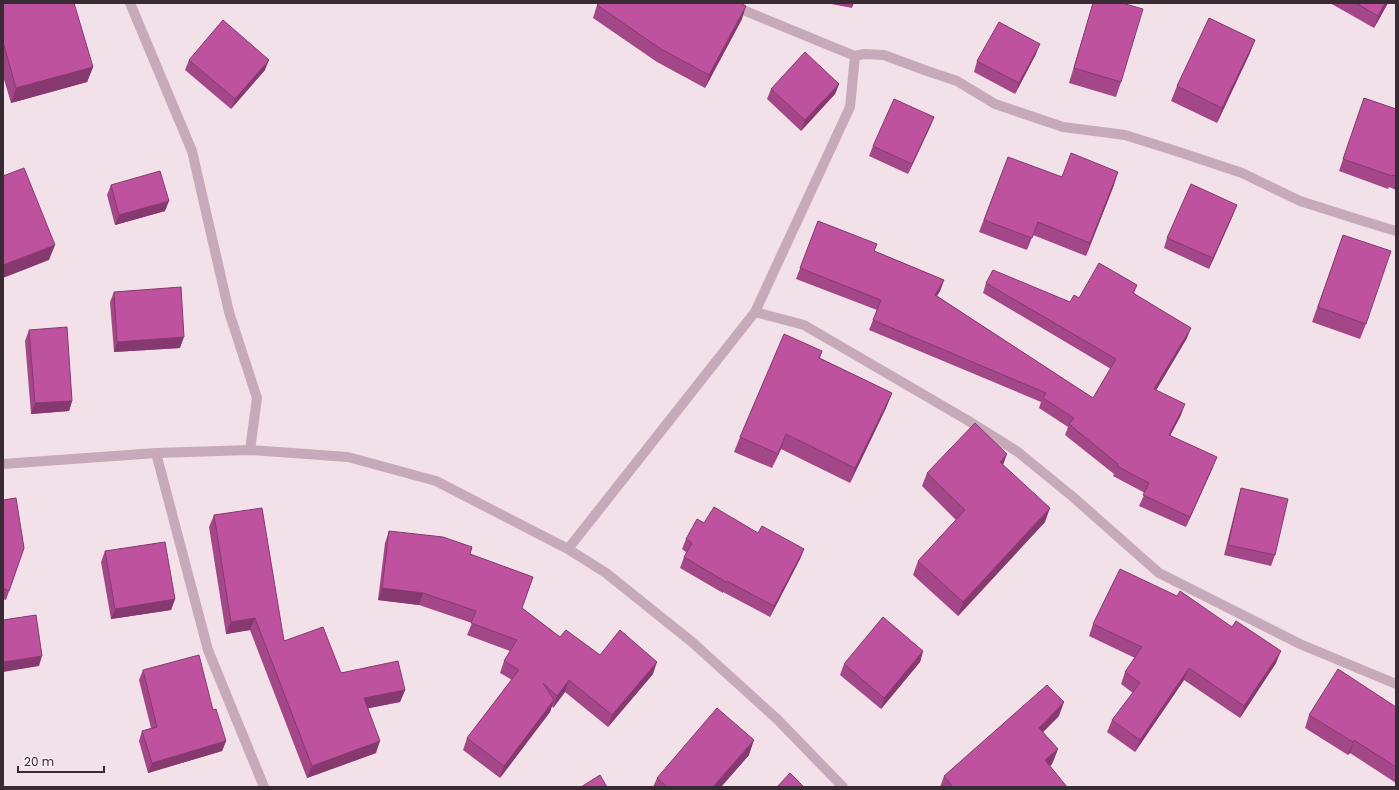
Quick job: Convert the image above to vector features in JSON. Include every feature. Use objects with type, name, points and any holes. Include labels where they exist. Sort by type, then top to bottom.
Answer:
[{"type":"street","points":[[130,3],[192,151],[229,312],[257,398],[250,450]]},
{"type":"street","points":[[726,3],[855,56],[864,54],[884,55],[926,72],[957,80],[995,104],[1063,127],[1125,135],[1179,152],[1242,173],[1300,201],[1396,231]]},
{"type":"street","points":[[568,549],[755,312],[850,107],[855,56]]},
{"type":"street","points":[[755,312],[804,325],[967,420],[1018,452],[1073,497],[1159,573],[1300,644],[1396,684]]},
{"type":"street","points":[[3,464],[156,452],[250,450],[348,457],[436,481],[568,549],[606,573],[692,642],[777,720],[843,787]]},
{"type":"street","points":[[156,452],[208,650],[264,787]]},
{"type":"building","points":[[3,3],[74,3],[93,67],[16,88],[3,42]]},
{"type":"building","points":[[599,3],[740,3],[746,6],[709,75],[661,49],[597,5]]},
{"type":"building","points":[[1093,3],[1122,3],[1143,9],[1121,82],[1074,68]]},
{"type":"building","points":[[1356,3],[1385,3],[1378,16]]},
{"type":"building","points":[[1209,18],[1255,40],[1222,108],[1177,86]]},
{"type":"building","points":[[223,20],[269,60],[235,99],[189,60]]},
{"type":"building","points":[[999,22],[1040,44],[1019,83],[977,61]]},
{"type":"building","points":[[805,52],[839,84],[805,120],[771,89]]},
{"type":"building","points":[[1364,98],[1396,109],[1396,176],[1392,176],[1343,159]]},
{"type":"building","points":[[894,99],[934,117],[912,164],[873,146]]},
{"type":"building","points":[[1071,153],[1118,172],[1090,243],[1038,222],[1032,238],[984,220],[1008,157],[1062,177]]},
{"type":"building","points":[[24,168],[55,245],[3,265],[3,176]]},
{"type":"building","points":[[160,171],[169,201],[119,215],[111,185]]},
{"type":"building","points":[[1191,184],[1237,205],[1213,258],[1167,238]]},
{"type":"building","points":[[818,221],[877,244],[874,251],[944,280],[935,295],[1093,398],[1116,359],[986,283],[993,270],[1070,302],[1074,295],[1079,298],[1099,263],[1137,285],[1133,293],[1191,328],[1154,389],[1185,404],[1169,435],[1217,457],[1190,517],[1143,495],[1149,483],[1117,466],[1118,464],[1069,424],[1074,418],[1043,398],[1046,393],[873,320],[881,300],[800,268]]},
{"type":"building","points":[[1343,235],[1391,251],[1366,324],[1318,307]]},
{"type":"building","points":[[181,287],[184,337],[117,342],[114,292]]},
{"type":"building","points":[[67,327],[72,401],[35,403],[29,330]]},
{"type":"building","points":[[784,334],[822,351],[819,358],[892,393],[855,468],[786,434],[778,454],[740,437]]},
{"type":"building","points":[[975,423],[1007,454],[1000,462],[1050,508],[963,602],[918,561],[965,510],[927,473]]},
{"type":"building","points":[[1241,488],[1288,499],[1275,555],[1228,545]]},
{"type":"building","points":[[16,498],[24,548],[9,591],[3,588],[3,500]]},
{"type":"building","points":[[714,507],[758,533],[762,526],[804,549],[774,606],[727,581],[726,582],[684,557],[692,543],[686,539],[697,519],[704,523]]},
{"type":"building","points":[[262,508],[284,641],[323,627],[341,673],[398,661],[405,690],[364,698],[380,741],[312,766],[255,618],[231,622],[214,515]]},
{"type":"building","points":[[389,531],[443,537],[472,547],[470,554],[533,577],[522,608],[560,637],[566,630],[600,655],[620,630],[657,662],[612,715],[569,680],[557,696],[543,683],[554,700],[504,766],[467,738],[519,670],[504,661],[517,640],[471,623],[476,611],[423,593],[382,588]]},
{"type":"building","points":[[165,542],[175,599],[115,609],[105,551]]},
{"type":"building","points":[[1120,569],[1177,596],[1180,591],[1232,627],[1236,621],[1281,651],[1244,706],[1189,668],[1140,740],[1112,720],[1140,683],[1125,672],[1142,647],[1093,624]]},
{"type":"building","points":[[36,615],[42,656],[3,662],[3,620]]},
{"type":"building","points":[[883,617],[923,651],[884,698],[844,664]]},
{"type":"building","points":[[199,655],[213,710],[216,709],[226,741],[152,763],[142,731],[157,727],[143,670]]},
{"type":"building","points":[[1338,669],[1396,707],[1396,767],[1354,740],[1353,742],[1309,715]]},
{"type":"building","points":[[1047,685],[1064,702],[1039,728],[1058,749],[1045,760],[1067,787],[953,787],[944,776]]},
{"type":"building","points":[[717,708],[754,740],[713,787],[667,787],[657,778]]},
{"type":"building","points":[[790,773],[804,787],[777,787]]},
{"type":"building","points":[[600,775],[607,787],[581,787]]}]
